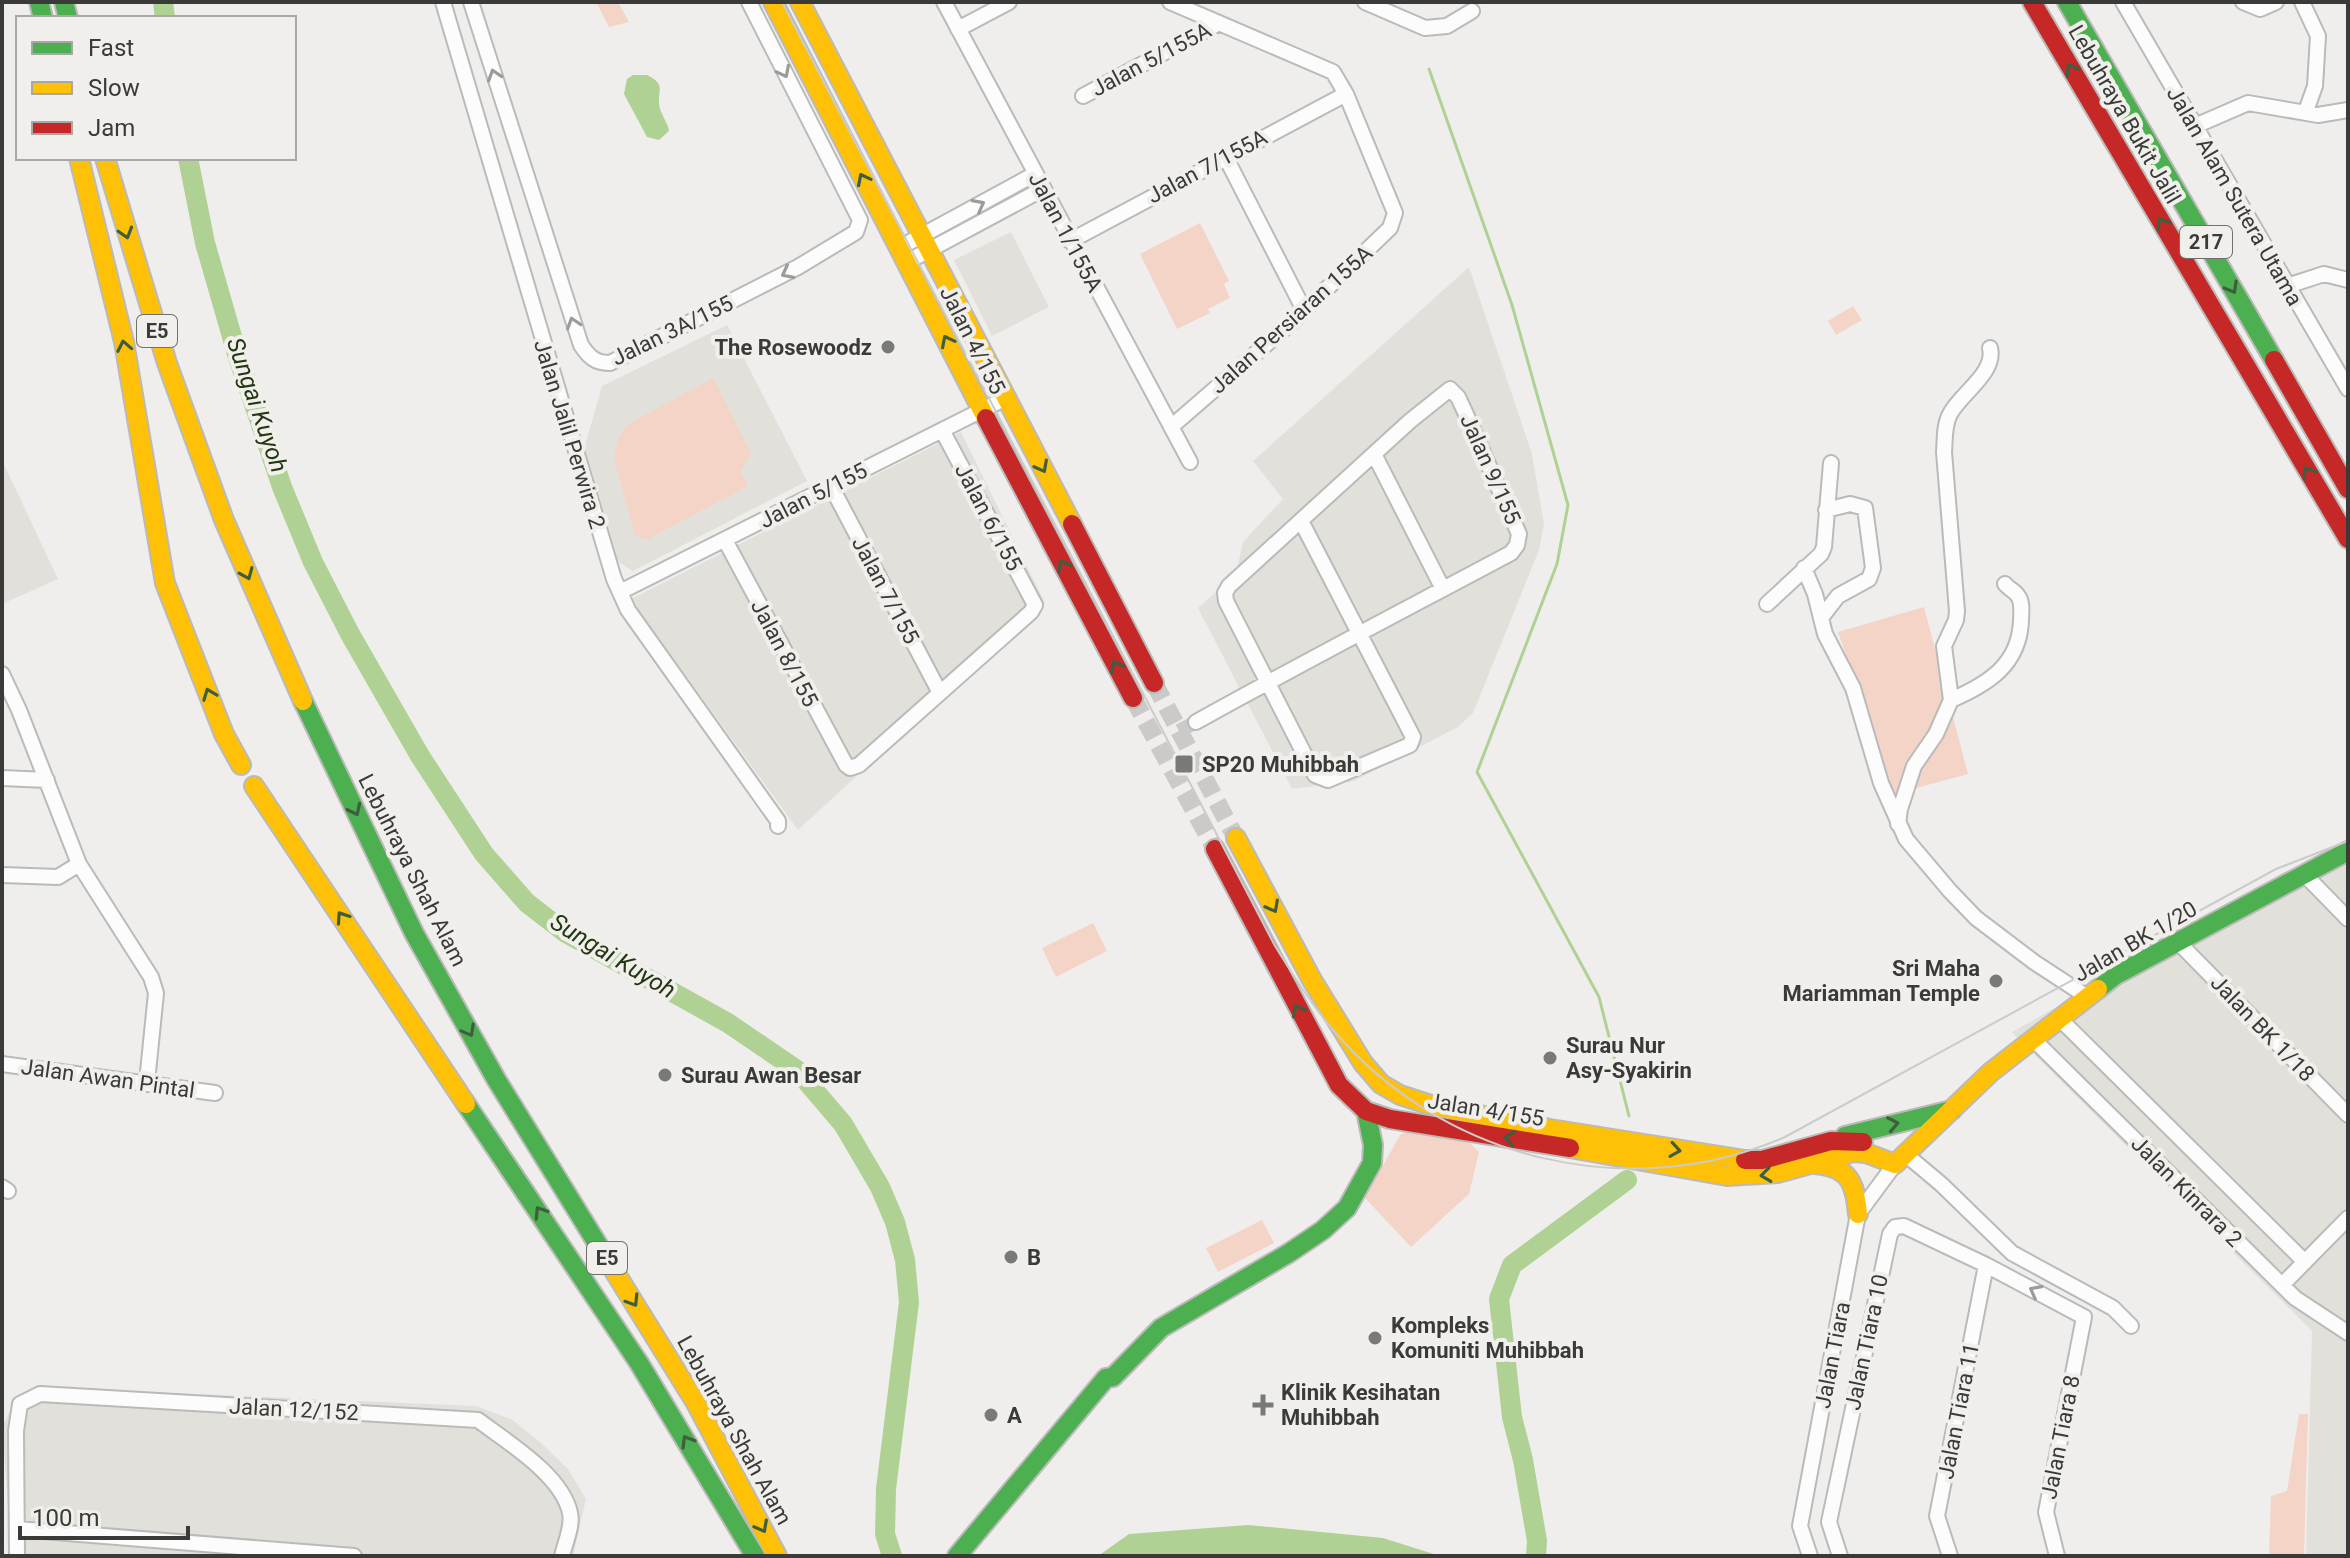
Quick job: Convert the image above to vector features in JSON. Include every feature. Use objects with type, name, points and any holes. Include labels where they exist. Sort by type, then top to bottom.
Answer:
[{"type":"main road","name":"Jalan 4/155","points":[[773,2],[1133,698]]},
{"type":"main road","name":"Jalan 4/155","points":[[800,2],[1154,683]]},
{"type":"main road","name":"Lebuhraya Bukit Jalil","points":[[2032,2],[2348,539]]},
{"type":"main road","name":"Lebuhraya Bukit Jalil","points":[[2067,2],[2348,489]]},
{"type":"main road","name":"E5","points":[[79,160],[124,342],[165,583],[224,734],[241,765]]},
{"type":"main road","name":"Lebuhraya Shah Alam","points":[[106,160],[167,363],[224,520],[285,664],[414,933],[496,1079],[696,1403],[777,1556]]},
{"type":"main road","name":"Lebuhraya Shah Alam","points":[[254,786],[639,1363],[755,1556]]},
{"type":"main road","name":"Jalan 4/155","points":[[1236,838],[1312,980],[1363,1063],[1381,1084],[1400,1095],[1434,1106],[1550,1129],[1744,1160],[1762,1160],[1831,1141],[1865,1142],[1900,1158]]},
{"type":"main road","points":[[957,1556],[1109,1382],[1161,1328],[1323,1230],[1347,1208],[1372,1163],[1373,1145],[1366,1111],[1339,1085],[1215,849]]},
{"type":"main road","name":"Jalan BK 1/20","points":[[1900,1158],[1991,1072],[2116,975],[2348,851]]},
{"type":"main road","points":[[1831,1141],[1858,1131],[1956,1108]]},
{"type":"main road","name":"Jalan 4/155","points":[[1366,1111],[1390,1119],[1727,1176],[1778,1173],[1854,1152],[1900,1158]]},
{"type":"main road","points":[[1812,1164],[1833,1164],[1846,1174],[1856,1190],[1858,1214]]},
{"type":"main road","points":[[968,1556],[1109,1382]]},
{"type":"street","name":"Jalan Jalil Perwira 2","points":[[443,2],[620,592],[628,610],[778,821],[778,826]]},
{"type":"street","name":"Jalan 3A/155","points":[[471,2],[581,345],[589,357],[600,363],[610,363],[798,267],[860,227],[860,220],[749,2]]},
{"type":"street","name":"Jalan 1/155A","points":[[944,2],[1190,462]]},
{"type":"street","points":[[958,29],[1009,2]]},
{"type":"street","points":[[1170,2],[1325,67],[1338,78],[1346,94]]},
{"type":"street","points":[[1365,2],[1425,28],[1447,26],[1472,11]]},
{"type":"street","name":"Jalan Alam Sutera Utama","points":[[2123,2],[2348,389]]},
{"type":"street","points":[[2243,2],[2260,9],[2276,2]]},
{"type":"street","points":[[2302,2],[2318,36],[2315,86],[2306,111]]},
{"type":"street","name":"Jalan 5/155A","points":[[1083,96],[1219,23]]},
{"type":"street","name":"Jalan 7/155A","points":[[1070,241],[1346,94]]},
{"type":"street","name":"Jalan Persiaran 155A","points":[[1171,427],[1304,310],[1390,228],[1395,213],[1393,203],[1346,94]]},
{"type":"street","points":[[2195,126],[2248,103],[2318,115],[2348,110]]},
{"type":"street","points":[[1225,156],[1304,310]]},
{"type":"street","points":[[926,243],[1035,174]]},
{"type":"street","points":[[903,255],[1043,189]]},
{"type":"street","points":[[2287,286],[2324,274],[2348,280]]},
{"type":"street","points":[[1898,825],[1914,766],[1936,734],[1951,700],[1944,646],[1957,611],[1944,452],[1946,427],[1950,413],[1990,361],[1990,348]]},
{"type":"street","name":"Jalan 9/155","points":[[1196,722],[1511,553],[1517,545],[1519,534],[1453,390],[1447,390],[1374,454],[1233,581],[1225,593],[1226,601],[1268,683]]},
{"type":"street","name":"Jalan 5/155","points":[[620,592],[1006,398]]},
{"type":"street","name":"Jalan 6/155","points":[[940,693],[1031,612],[1035,605],[942,430]]},
{"type":"street","points":[[1374,454],[1443,589]]},
{"type":"street","points":[[1767,604],[1821,554],[1831,463]]},
{"type":"street","name":"Jalan 7/155","points":[[831,486],[940,693]]},
{"type":"street","points":[[1821,618],[1838,596],[1869,579],[1873,568],[1865,508],[1850,504],[1826,510]]},
{"type":"street","points":[[1268,683],[1315,775],[1322,779],[1335,779],[1413,741],[1301,521]]},
{"type":"street","name":"Jalan 8/155","points":[[725,540],[850,768],[859,765],[940,693]]},
{"type":"street","points":[[1804,568],[1815,594],[1825,634],[1853,688],[1881,783],[1906,839],[1961,904],[2034,962],[2086,996]]},
{"type":"street","points":[[1951,700],[1991,679],[2015,651],[2020,638],[2021,603],[2005,584]]},
{"type":"street","points":[[2,674],[79,864],[156,993],[147,1082]]},
{"type":"street","points":[[2,778],[47,780]]},
{"type":"street","points":[[2,875],[58,877],[79,864]]},
{"type":"street","points":[[2305,875],[2348,919]]},
{"type":"street","name":"Jalan BK 1/18","points":[[2177,941],[2348,1115]]},
{"type":"street","points":[[2059,1018],[2305,1262]]},
{"type":"street","name":"Jalan Kinrara 2","points":[[2033,1039],[2295,1298],[2348,1333]]},
{"type":"street","name":"Jalan Awan Pintal","points":[[2,1064],[215,1093]]},
{"type":"street","points":[[1900,1158],[1941,1184],[2012,1253],[2113,1308],[2131,1326]]},
{"type":"street","name":"Jalan Tiara","points":[[1810,1556],[1800,1526],[1858,1214],[1900,1158]]},
{"type":"street","points":[[2282,1285],[2348,1218]]},
{"type":"street","name":"Jalan Tiara 10","points":[[1840,1556],[1829,1522],[1890,1234],[1895,1227],[1904,1226],[1986,1265]]},
{"type":"street","name":"Jalan Tiara 8","points":[[1986,1265],[2084,1317],[2046,1512],[2057,1556]]},
{"type":"street","name":"Jalan Tiara 11","points":[[1950,1556],[1937,1516],[1986,1265]]},
{"type":"street","name":"Jalan 12/152","points":[[17,1529],[16,1431],[20,1404],[40,1394],[478,1420],[531,1460],[552,1480],[566,1501],[571,1515],[562,1556]]},
{"type":"street","points":[[17,1556],[17,1529],[354,1556]]},
{"type":"street","points":[[154,1539],[154,1556]]},
{"type":"shaded area","points":[[596,2],[618,2],[629,22],[609,27]]},
{"type":"shaded area","points":[[633,75],[647,75],[659,84],[660,108],[669,131],[659,140],[647,137],[624,94],[627,79]]},
{"type":"shaded area","points":[[1200,223],[1229,281],[1224,284],[1230,298],[1208,309],[1210,313],[1177,329],[1140,254]]},
{"type":"shaded area","points":[[1011,232],[1049,307],[992,336],[954,260]]},
{"type":"shaded area","points":[[1469,267],[1532,454],[1544,524],[1539,550],[1473,713],[1458,727],[1354,781],[1292,789],[1198,608],[1236,574],[1243,542],[1283,499],[1253,461]]},
{"type":"shaded area","points":[[1853,306],[1862,320],[1836,335],[1828,321]]},
{"type":"shaded area","points":[[727,325],[807,481],[633,571],[618,562],[584,449],[602,386]]},
{"type":"shaded area","points":[[713,378],[751,454],[740,471],[748,486],[646,540],[635,535],[614,459],[618,438],[630,423]]},
{"type":"shaded area","points":[[961,432],[1045,603],[798,830],[638,610],[633,598]]},
{"type":"shaded area","points":[[2,460],[58,579],[2,604]]},
{"type":"shaded area","points":[[1924,607],[1968,774],[1894,794],[1838,632]]},
{"type":"shaded area","points":[[2348,843],[2348,1556],[2306,1556],[2312,1331],[2012,1032]]},
{"type":"shaded area","points":[[1093,923],[1107,951],[1056,977],[1042,948]]},
{"type":"shaded area","points":[[1409,1130],[1468,1141],[1479,1152],[1469,1194],[1411,1247],[1365,1198],[1400,1135]]},
{"type":"shaded area","points":[[1262,1220],[1274,1243],[1218,1272],[1206,1248]]},
{"type":"shaded area","points":[[35,1387],[476,1406],[511,1419],[568,1469],[586,1499],[573,1556],[12,1556],[2,1427],[16,1400]]},
{"type":"shaded area","points":[[2299,1414],[2308,1414],[2304,1556],[2269,1556],[2271,1496],[2287,1491]]},
{"type":"shaded area","points":[[1248,1525],[1383,1538],[1440,1556],[1098,1556],[1129,1534]]},
{"type":"waterway","name":"Sungai Kuyoh","points":[[163,2],[165,16]]},
{"type":"waterway","points":[[1429,69],[1512,305],[1568,505],[1557,564],[1477,772],[1599,997],[1629,1116]]},
{"type":"waterway","name":"Sungai Kuyoh","points":[[188,160],[205,243],[237,354],[282,487],[313,562],[420,756],[484,854],[527,903],[566,933],[728,1023],[797,1070],[843,1124],[880,1187],[895,1222],[905,1260],[909,1302],[886,1489],[885,1534],[892,1556]]},
{"type":"waterway","points":[[1536,1556],[1537,1541],[1512,1417],[1499,1299],[1512,1265],[1627,1180]]},
{"type":"tunnel","points":[[1154,683],[1236,838]]},
{"type":"tunnel","points":[[1133,698],[1215,849]]},
{"type":"tunnel","points":[[1179,731],[1196,722]]},
{"type":"tram line","points":[[782,2],[1275,946],[1334,1031],[1379,1075],[1429,1112],[1484,1139],[1542,1158],[1603,1167],[1664,1167],[1725,1157],[1785,1137],[2276,869],[2348,841]]},
{"type":"traffic: fast","points":[[39,2],[42,16]]},
{"type":"traffic: fast","points":[[64,2],[68,16]]},
{"type":"traffic: fast","points":[[2067,2],[2274,360]]},
{"type":"traffic: fast","points":[[303,701],[414,933],[496,1079],[608,1261]]},
{"type":"traffic: fast","points":[[2098,989],[2116,975],[2348,851]]},
{"type":"traffic: fast","points":[[466,1104],[639,1363],[755,1556]]},
{"type":"traffic: fast","points":[[1845,1136],[1952,1110]]},
{"type":"traffic: fast","points":[[957,1556],[1106,1378],[1113,1377],[1161,1328],[1289,1253],[1323,1230],[1347,1208],[1372,1163],[1373,1145],[1366,1111]]},
{"type":"traffic: slow","points":[[773,2],[986,418]]},
{"type":"traffic: slow","points":[[800,2],[1072,524]]},
{"type":"traffic: slow","points":[[79,160],[124,342],[165,583],[224,734],[241,765]]},
{"type":"traffic: slow","points":[[106,160],[167,363],[224,520],[303,701]]},
{"type":"traffic: slow","points":[[254,786],[466,1104]]},
{"type":"traffic: slow","points":[[1236,838],[1312,980],[1363,1063],[1381,1084],[1400,1095],[1434,1106],[1550,1129],[1745,1160]]},
{"type":"traffic: slow","points":[[1570,1148],[1727,1176],[1778,1173],[1854,1152],[1866,1153],[1895,1164],[1991,1072],[2098,989]]},
{"type":"traffic: slow","points":[[1815,1164],[1836,1169],[1848,1178],[1855,1193],[1858,1214]]},
{"type":"traffic: slow","points":[[608,1261],[696,1403],[777,1556]]},
{"type":"traffic: jam","points":[[2032,2],[2348,539]]},
{"type":"traffic: jam","points":[[2274,360],[2348,489]]},
{"type":"traffic: jam","points":[[986,418],[1133,698]]},
{"type":"traffic: jam","points":[[1072,524],[1154,683]]},
{"type":"traffic: jam","points":[[1215,849],[1339,1085],[1366,1111],[1390,1119],[1570,1148]]},
{"type":"traffic: jam","points":[[1745,1160],[1762,1160],[1831,1141],[1863,1142]]},
{"type":"place","name":"The Rosewoodz","points":[[888,347]]},
{"type":"place","name":"SP20 Muhibbah","points":[[1184,764]]},
{"type":"place","name":"Sri Maha Mariamman Temple","points":[[1996,981]]},
{"type":"place","name":"Surau Nur Asy-Syakirin","points":[[1550,1058]]},
{"type":"place","name":"Surau Awan Besar","points":[[665,1075]]},
{"type":"place","name":"B","points":[[1011,1257]]},
{"type":"place","name":"Kompleks Komuniti Muhibbah","points":[[1375,1338]]},
{"type":"place","name":"Klinik Kesihatan Muhibbah","points":[[1263,1405]]},
{"type":"place","name":"A","points":[[991,1415]]}]
